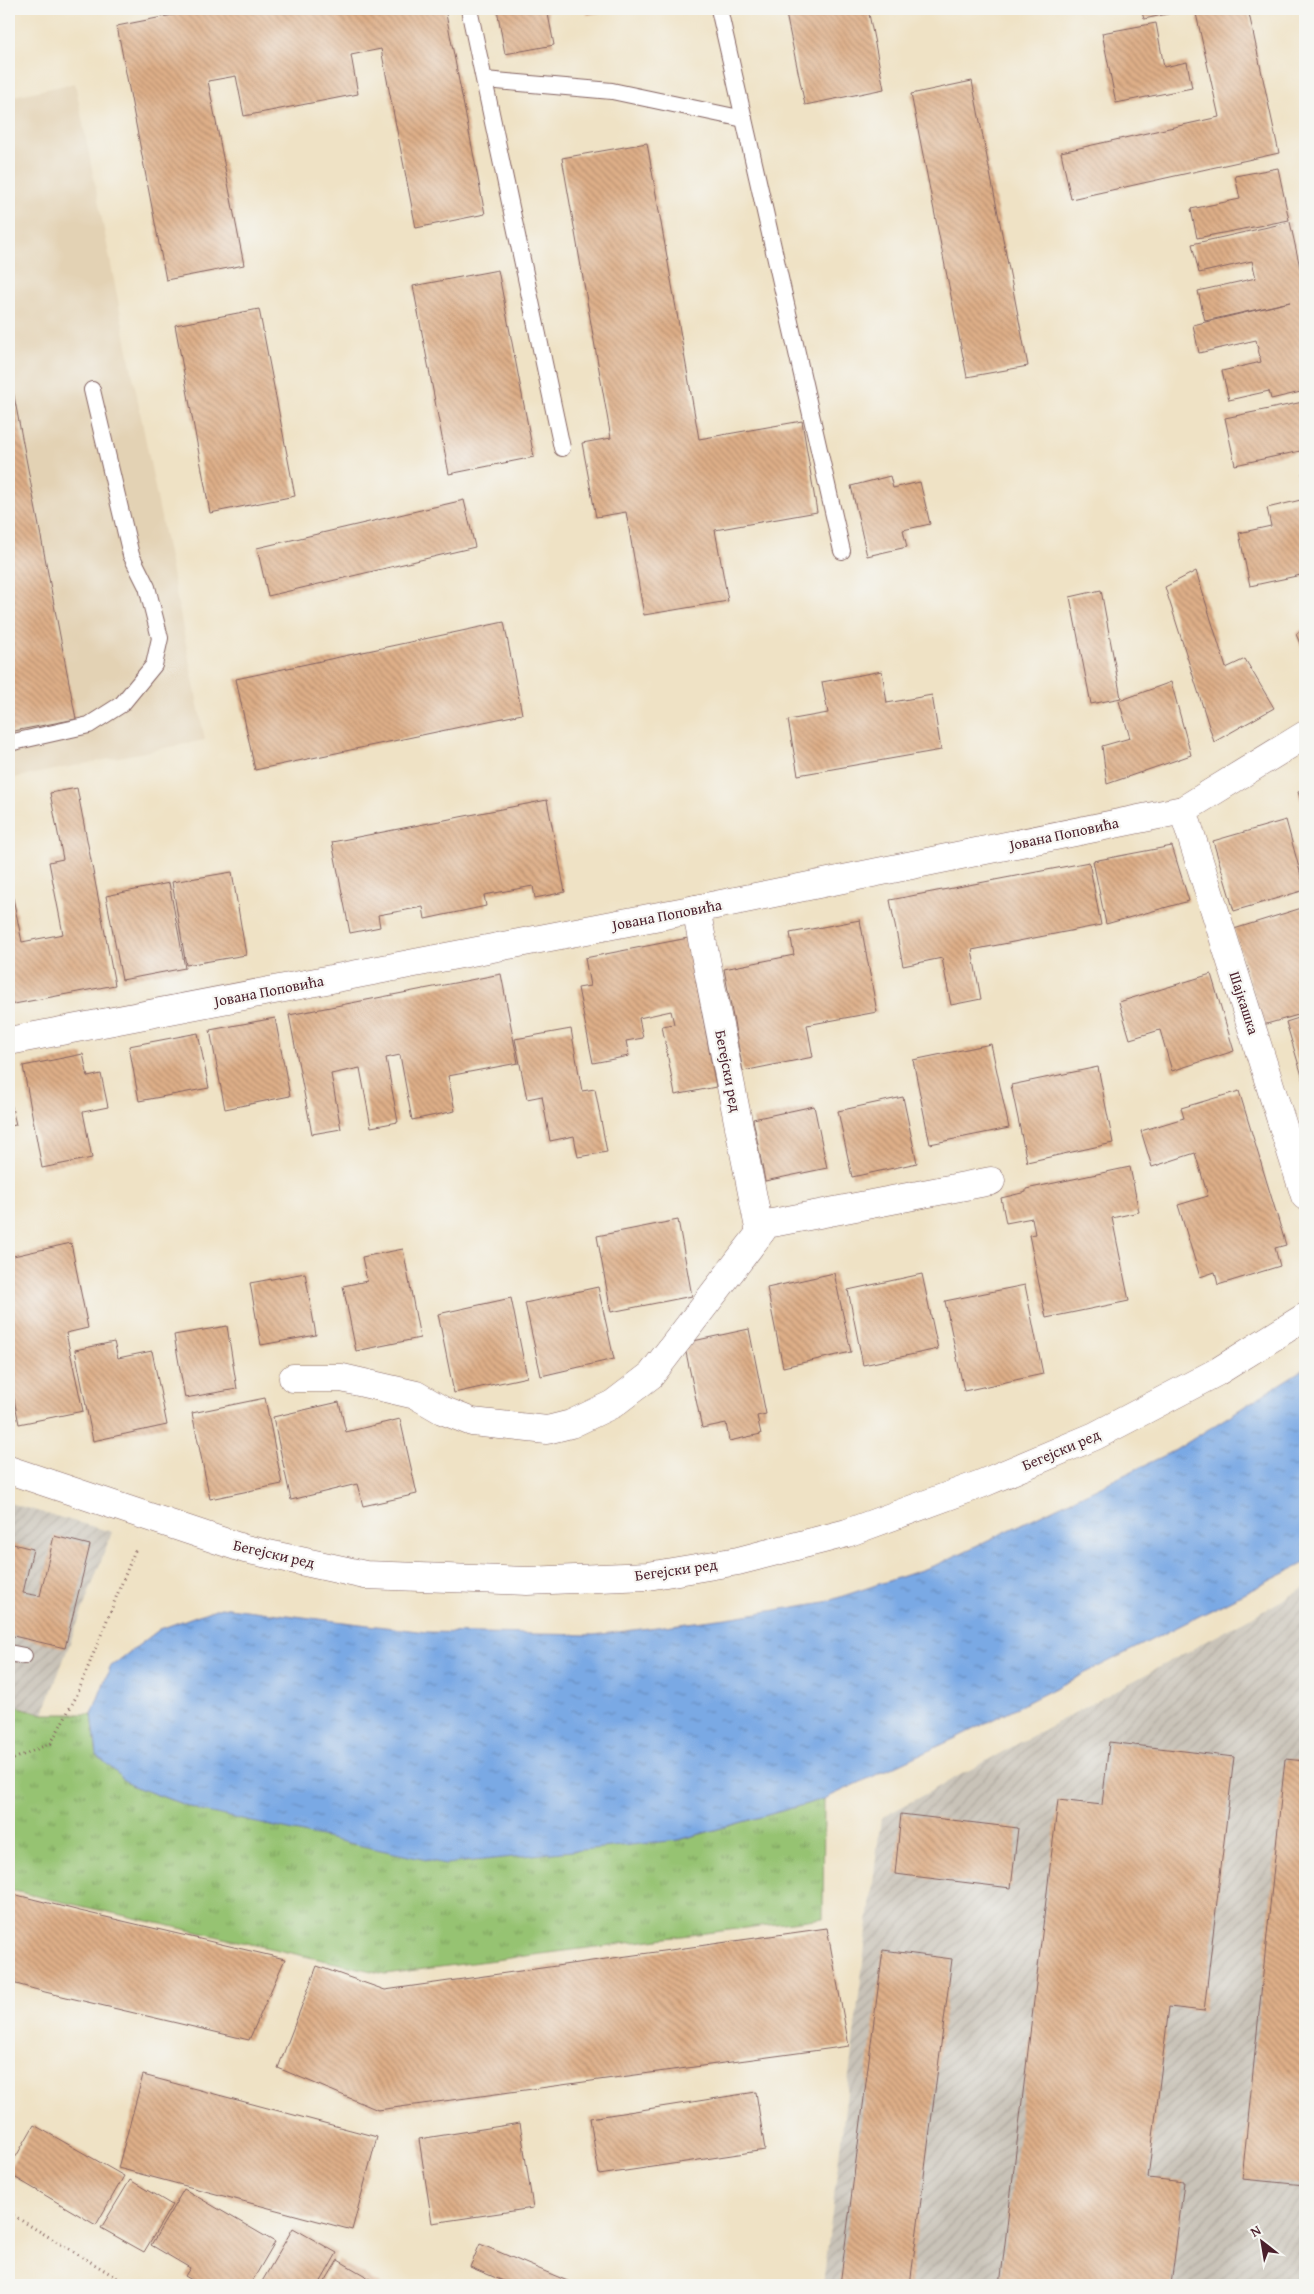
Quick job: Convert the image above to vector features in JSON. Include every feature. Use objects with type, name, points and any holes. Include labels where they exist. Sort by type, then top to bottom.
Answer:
[{"type":"street","name":"Јована Поповића","points":[[9,1041],[696,909],[1183,810],[1305,736]]},
{"type":"street","name":"Шајкашка","points":[[1183,810],[1305,1196]]},
{"type":"street","name":"Бегејски ред","points":[[696,909],[760,1233]]},
{"type":"street","points":[[293,1378],[342,1378],[416,1395],[442,1410],[472,1422],[547,1430],[572,1424],[612,1404],[651,1374],[767,1224],[991,1181]]},
{"type":"street","name":"Бегејски ред","points":[[9,1470],[245,1549],[365,1575],[527,1581],[648,1576],[738,1561],[847,1533],[981,1484],[1095,1436],[1216,1372],[1305,1317]]},
{"type":"lane","points":[[469,9],[562,448]]},
{"type":"lane","points":[[719,9],[842,551]]},
{"type":"lane","points":[[485,80],[612,90],[744,119]]},
{"type":"lane","points":[[9,743],[89,725],[122,704],[154,665],[160,638],[146,587],[131,555],[92,390]]},
{"type":"path","points":[[9,1762],[50,1743],[76,1697],[125,1581],[147,1516]]},
{"type":"path","points":[[9,2212],[129,2285]]},
{"type":"shaded area","points":[[75,83],[205,740],[9,779],[9,97]]},
{"type":"shaded area","points":[[9,1503],[112,1532],[43,1714],[9,1704]]},
{"type":"shaded area","points":[[1305,1588],[1305,2285],[823,2285],[881,1818]]},
{"type":"green space","points":[[9,1704],[43,1714],[92,1714],[97,1755],[130,1785],[202,1811],[679,1840],[824,1799],[823,1918],[385,1974],[9,1890]]},
{"type":"water","points":[[1305,1368],[1305,1563],[956,1738],[824,1799],[679,1840],[445,1864],[202,1811],[130,1785],[97,1755],[92,1714],[110,1667],[160,1629],[221,1607],[426,1632],[594,1635],[727,1618],[825,1602],[936,1565],[1174,1451]]},
{"type":"building","points":[[203,9],[445,9],[485,214],[416,228],[381,49],[351,55],[358,94],[244,116],[236,76],[208,81],[244,265],[166,280],[117,26]]},
{"type":"building","points":[[497,9],[547,9],[554,45],[505,54]]},
{"type":"building","points":[[585,9],[613,9],[613,10],[587,15]]},
{"type":"building","points":[[785,9],[868,9],[884,89],[805,105]]},
{"type":"building","points":[[1141,9],[1185,9],[1186,10],[1144,19]]},
{"type":"building","points":[[1195,9],[1248,9],[1279,153],[1071,199],[1061,152],[1219,117]]},
{"type":"building","points":[[1156,23],[1164,67],[1187,62],[1192,88],[1116,103],[1102,33]]},
{"type":"building","points":[[972,81],[1028,366],[967,377],[911,94]]},
{"type":"building","points":[[647,143],[699,439],[802,421],[817,512],[715,530],[728,601],[644,615],[626,512],[596,517],[582,443],[611,438],[562,158]]},
{"type":"building","points":[[1278,168],[1289,220],[1197,238],[1191,209],[1240,199],[1235,176]]},
{"type":"building","points":[[1290,222],[1305,290],[1305,299],[1300,300],[1305,324],[1305,391],[1271,399],[1269,391],[1229,400],[1222,371],[1261,362],[1256,340],[1199,353],[1193,325],[1290,302],[1205,321],[1198,291],[1256,278],[1252,261],[1199,273],[1192,244]]},
{"type":"building","points":[[498,270],[534,457],[449,474],[413,286]]},
{"type":"building","points":[[259,309],[295,496],[210,513],[175,325]]},
{"type":"building","points":[[9,370],[76,719],[9,732]]},
{"type":"building","points":[[1302,394],[1305,394],[1305,450],[1235,465],[1225,418],[1303,402]]},
{"type":"building","points":[[1305,472],[1305,485],[1302,473]]},
{"type":"building","points":[[890,476],[893,488],[920,482],[930,524],[903,530],[907,547],[867,556],[851,486]]},
{"type":"building","points":[[1305,499],[1305,580],[1301,575],[1250,586],[1239,533],[1271,526],[1267,508]]},
{"type":"building","points":[[464,500],[475,547],[268,596],[257,548]]},
{"type":"building","points":[[1196,571],[1226,668],[1245,659],[1274,708],[1214,742],[1165,587]]},
{"type":"building","points":[[1101,590],[1121,698],[1091,704],[1070,597]]},
{"type":"building","points":[[504,622],[522,714],[255,770],[236,679]]},
{"type":"building","points":[[1305,627],[1305,656],[1296,634]]},
{"type":"building","points":[[882,671],[887,703],[932,695],[941,750],[798,775],[788,720],[828,713],[822,682]]},
{"type":"building","points":[[1171,682],[1191,755],[1107,784],[1102,746],[1130,738],[1119,701]]},
{"type":"building","points":[[77,788],[115,985],[9,1005],[9,889],[11,888],[22,942],[63,934],[49,862],[63,859],[50,793]]},
{"type":"building","points":[[1305,789],[1305,812],[1298,792]]},
{"type":"building","points":[[547,800],[565,892],[535,898],[533,886],[484,895],[486,906],[425,919],[423,907],[378,915],[380,927],[350,933],[332,842]]},
{"type":"building","points":[[1286,820],[1305,890],[1234,911],[1213,841]]},
{"type":"building","points":[[1172,846],[1189,901],[1106,924],[1093,861]]},
{"type":"building","points":[[1089,862],[1101,925],[972,950],[981,999],[951,1005],[942,958],[903,966],[890,900]]},
{"type":"building","points":[[232,872],[246,955],[186,965],[172,882]]},
{"type":"building","points":[[169,883],[185,968],[122,980],[106,896]]},
{"type":"building","points":[[1305,907],[1305,979],[1301,980],[1305,994],[1305,1013],[1263,1025],[1234,929]]},
{"type":"building","points":[[860,920],[877,1012],[807,1025],[813,1057],[743,1071],[724,969],[794,955],[790,933]]},
{"type":"building","points":[[688,938],[716,1087],[675,1095],[662,1026],[674,1024],[671,1011],[639,1018],[643,1038],[626,1041],[629,1056],[593,1063],[578,988],[590,986],[585,958]]},
{"type":"building","points":[[501,974],[518,1063],[448,1076],[455,1111],[412,1120],[400,1055],[386,1058],[398,1122],[371,1127],[360,1068],[331,1074],[341,1129],[312,1134],[289,1015]]},
{"type":"building","points":[[1211,974],[1234,1051],[1172,1071],[1160,1030],[1130,1039],[1119,1002]]},
{"type":"building","points":[[1305,1016],[1305,1086],[1286,1022]]},
{"type":"building","points":[[275,1018],[290,1096],[225,1109],[210,1030]]},
{"type":"building","points":[[571,1029],[582,1091],[595,1089],[607,1152],[578,1157],[574,1136],[550,1141],[542,1096],[527,1099],[515,1039]]},
{"type":"building","points":[[198,1033],[209,1088],[139,1101],[129,1046]]},
{"type":"building","points":[[991,1044],[1009,1128],[930,1144],[913,1060]]},
{"type":"building","points":[[83,1054],[88,1077],[101,1074],[108,1107],[83,1112],[92,1158],[42,1168],[23,1066]]},
{"type":"building","points":[[1098,1067],[1113,1143],[1027,1162],[1011,1085]]},
{"type":"building","points":[[1239,1091],[1286,1245],[1275,1248],[1280,1266],[1218,1285],[1215,1272],[1200,1277],[1178,1205],[1208,1196],[1195,1153],[1152,1167],[1141,1131],[1184,1118],[1181,1108]]},
{"type":"building","points":[[9,1094],[16,1125],[9,1126]]},
{"type":"building","points":[[903,1097],[917,1163],[852,1177],[838,1111]]},
{"type":"building","points":[[814,1106],[827,1168],[765,1181],[753,1119]]},
{"type":"building","points":[[1130,1167],[1139,1212],[1112,1218],[1129,1301],[1046,1318],[1029,1235],[1035,1234],[1032,1218],[1006,1223],[1001,1198],[1026,1192],[1026,1189]]},
{"type":"building","points":[[678,1220],[692,1296],[611,1312],[597,1236]]},
{"type":"building","points":[[71,1243],[88,1328],[66,1333],[83,1411],[19,1424],[9,1374],[9,1257]]},
{"type":"building","points":[[403,1249],[420,1338],[356,1351],[343,1286],[367,1281],[362,1257]]},
{"type":"building","points":[[305,1273],[316,1335],[261,1345],[250,1283]]},
{"type":"building","points":[[834,1273],[851,1352],[783,1367],[767,1288]]},
{"type":"building","points":[[922,1274],[938,1349],[863,1365],[848,1290]]},
{"type":"building","points":[[1025,1285],[1043,1374],[964,1391],[945,1301]]},
{"type":"building","points":[[598,1287],[614,1359],[541,1376],[525,1303]]},
{"type":"building","points":[[511,1298],[527,1377],[454,1393],[438,1314]]},
{"type":"building","points":[[227,1326],[237,1389],[185,1398],[174,1335]]},
{"type":"building","points":[[749,1329],[766,1414],[757,1416],[761,1434],[729,1441],[726,1423],[702,1428],[684,1343]]},
{"type":"building","points":[[114,1342],[118,1358],[152,1351],[167,1425],[93,1441],[75,1350]]},
{"type":"building","points":[[265,1398],[282,1484],[210,1499],[192,1413]]},
{"type":"building","points":[[339,1402],[346,1432],[400,1419],[417,1494],[363,1506],[357,1484],[291,1500],[273,1417]]},
{"type":"building","points":[[54,1536],[90,1545],[65,1648],[9,1635],[9,1543],[33,1549],[23,1593],[40,1596]]},
{"type":"building","points":[[1109,1742],[1234,1757],[1204,2011],[1169,2007],[1148,2178],[1184,2182],[1171,2285],[1000,2285],[1058,1800],[1102,1805]]},
{"type":"building","points":[[1285,1759],[1305,1761],[1305,2185],[1242,2179]]},
{"type":"building","points":[[901,1814],[1018,1828],[1011,1888],[895,1874]]},
{"type":"building","points":[[9,1893],[285,1959],[249,2040],[45,1992],[9,1982]]},
{"type":"building","points":[[827,1928],[849,2046],[378,2110],[278,2068],[317,1966],[385,1990]]},
{"type":"building","points":[[883,1950],[952,1959],[910,2285],[840,2285]]},
{"type":"building","points":[[143,2075],[377,2137],[352,2230],[118,2168]]},
{"type":"building","points":[[756,2092],[765,2150],[599,2175],[590,2118]]},
{"type":"building","points":[[520,2123],[533,2208],[432,2223],[419,2139]]},
{"type":"building","points":[[34,2125],[124,2176],[96,2225],[9,2174],[9,2169]]},
{"type":"building","points":[[130,2180],[172,2205],[144,2252],[101,2228]]},
{"type":"building","points":[[184,2189],[275,2242],[250,2285],[200,2285],[185,2276],[190,2268],[151,2245]]},
{"type":"building","points":[[293,2228],[337,2253],[319,2285],[260,2285]]},
{"type":"building","points":[[480,2244],[577,2285],[513,2285],[470,2267]]},
{"type":"building","points":[[338,2260],[381,2285],[323,2285]]}]
